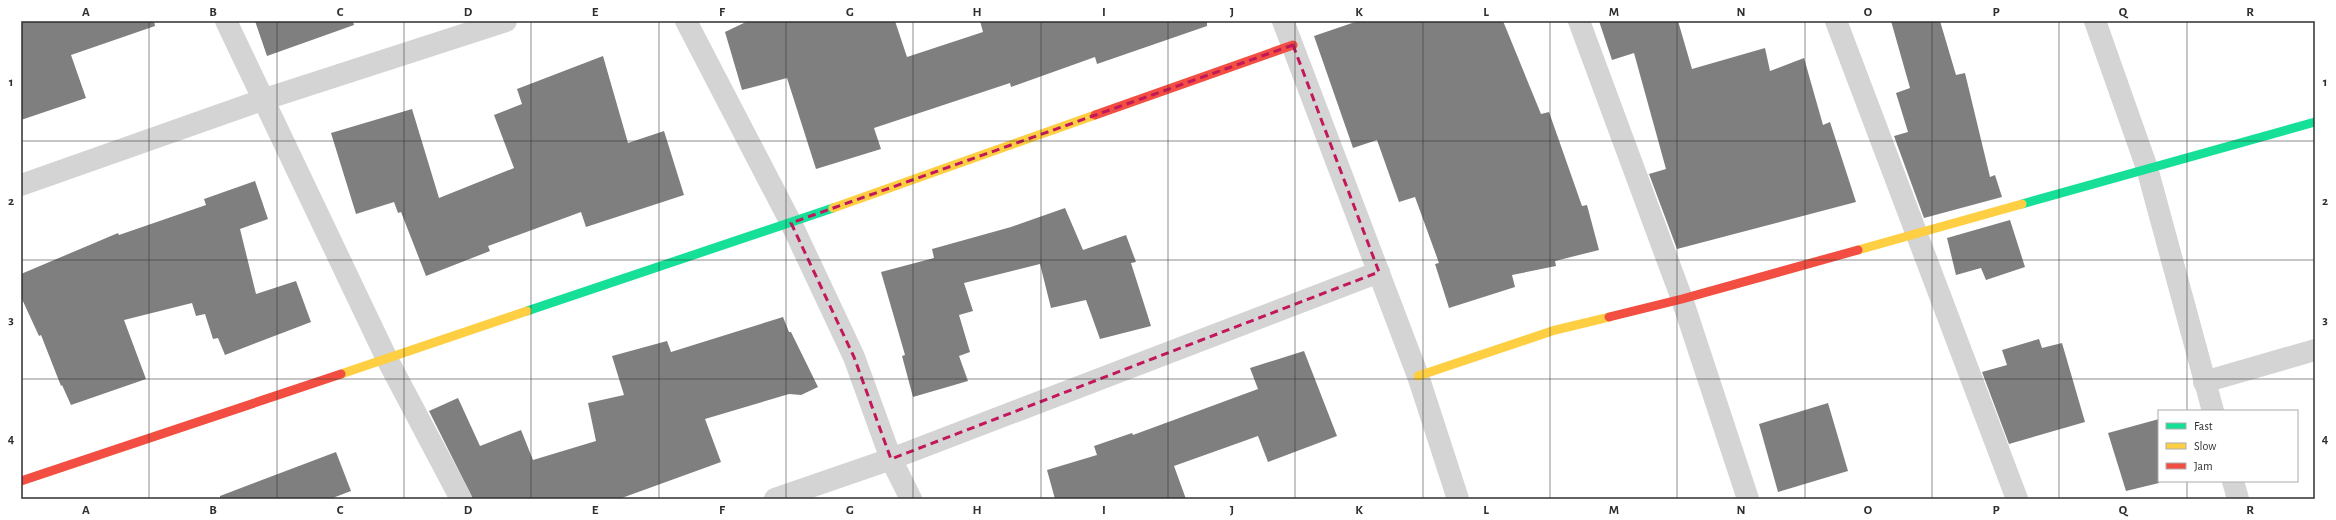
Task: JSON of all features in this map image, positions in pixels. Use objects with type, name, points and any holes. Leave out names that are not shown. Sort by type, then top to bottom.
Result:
[{"type":"street","points":[[226,21],[262,100],[387,360],[461,499]]},
{"type":"street","points":[[21,185],[262,100],[506,21]]},
{"type":"street","points":[[686,21],[791,223],[854,357],[891,459],[911,499]]},
{"type":"street","points":[[1283,21],[1418,376],[1458,499]]},
{"type":"street","points":[[1579,21],[1682,299],[1748,499]]},
{"type":"street","points":[[1836,21],[1918,233],[2017,499]]},
{"type":"street","points":[[2095,21],[2147,168],[2213,410]]},
{"type":"street","points":[[21,481],[387,360],[791,223],[1293,46]]},
{"type":"street","points":[[1418,376],[1555,330],[1682,299],[2315,122]]},
{"type":"street","points":[[775,499],[891,459],[1379,272]]},
{"type":"street","points":[[2204,382],[2315,350]]},
{"type":"street","points":[[2233,482],[2238,499]]},
{"type":"highlighted area","points":[[1293,45],[1379,272],[891,459],[854,357],[791,223]]},
{"type":"building","points":[[21,21],[154,21],[155,26],[71,55],[86,98],[21,120]]},
{"type":"building","points":[[255,21],[353,21],[354,25],[267,56]]},
{"type":"building","points":[[748,21],[895,21],[907,57],[983,32],[980,21],[1207,21],[1207,26],[1097,64],[1095,57],[1011,87],[1010,83],[874,128],[881,149],[816,169],[787,78],[742,90],[725,32]]},
{"type":"building","points":[[1358,21],[1503,21],[1541,114],[1549,112],[1582,206],[1587,205],[1599,250],[1555,261],[1556,266],[1512,275],[1515,287],[1449,308],[1435,264],[1439,263],[1415,197],[1399,202],[1377,140],[1353,148],[1314,36]]},
{"type":"building","points":[[1599,21],[1678,21],[1692,69],[1765,48],[1770,71],[1804,58],[1823,125],[1830,122],[1856,202],[1677,249],[1649,174],[1666,169],[1634,53],[1612,60]]},
{"type":"building","points":[[1891,21],[1940,21],[1956,75],[1965,73],[1990,177],[1995,175],[2002,197],[1924,218],[1894,136],[1908,132],[1896,93],[1910,88]]},
{"type":"building","points":[[603,56],[628,143],[664,131],[684,195],[586,227],[581,212],[488,246],[490,251],[426,276],[401,212],[398,213],[394,202],[356,214],[331,133],[412,109],[439,198],[514,168],[494,115],[522,104],[517,89]]},
{"type":"building","points":[[255,181],[268,219],[240,229],[256,294],[296,281],[311,322],[225,355],[218,338],[213,339],[205,314],[196,316],[192,303],[124,320],[146,379],[71,405],[62,385],[61,386],[41,335],[39,336],[21,297],[21,274],[118,233],[119,235],[206,205],[204,199]]},
{"type":"building","points":[[1065,208],[1083,250],[1126,235],[1136,262],[1131,263],[1151,326],[1100,339],[1086,300],[1051,308],[1040,264],[964,283],[973,311],[959,315],[970,352],[959,356],[968,381],[913,397],[902,356],[905,355],[881,272],[934,258],[932,249],[1011,227]]},
{"type":"building","points":[[2010,220],[2025,267],[1986,280],[1981,268],[1956,275],[1947,238]]},
{"type":"building","points":[[783,317],[789,332],[791,332],[818,387],[801,395],[789,394],[705,419],[721,462],[619,499],[473,499],[429,411],[458,398],[480,446],[521,430],[533,460],[596,441],[588,403],[624,395],[612,356],[667,341],[671,352]]},
{"type":"building","points":[[2039,339],[2042,348],[2062,343],[2085,422],[2009,444],[1982,372],[2007,365],[2002,350]]},
{"type":"building","points":[[1304,351],[1337,436],[1268,462],[1258,436],[1174,466],[1186,499],[1055,499],[1047,470],[1097,455],[1094,446],[1132,433],[1133,435],[1258,389],[1250,368]]},
{"type":"building","points":[[1828,403],[1848,471],[1778,492],[1759,424]]},
{"type":"building","points":[[2158,419],[2159,483],[2126,491],[2108,433]]},
{"type":"building","points":[[336,452],[351,491],[330,499],[220,499],[220,496]]},
{"type":"traffic: fast","points":[[2022,204],[2315,122]]},
{"type":"traffic: fast","points":[[527,311],[833,208]]},
{"type":"traffic: slow","points":[[833,208],[1095,115]]},
{"type":"traffic: slow","points":[[1858,250],[2022,204]]},
{"type":"traffic: slow","points":[[341,374],[527,311]]},
{"type":"traffic: slow","points":[[1418,376],[1555,330],[1609,317]]},
{"type":"traffic: jam","points":[[1095,115],[1293,45]]},
{"type":"traffic: jam","points":[[1609,317],[1682,299],[1858,250]]},
{"type":"traffic: jam","points":[[21,481],[341,374]]}]
